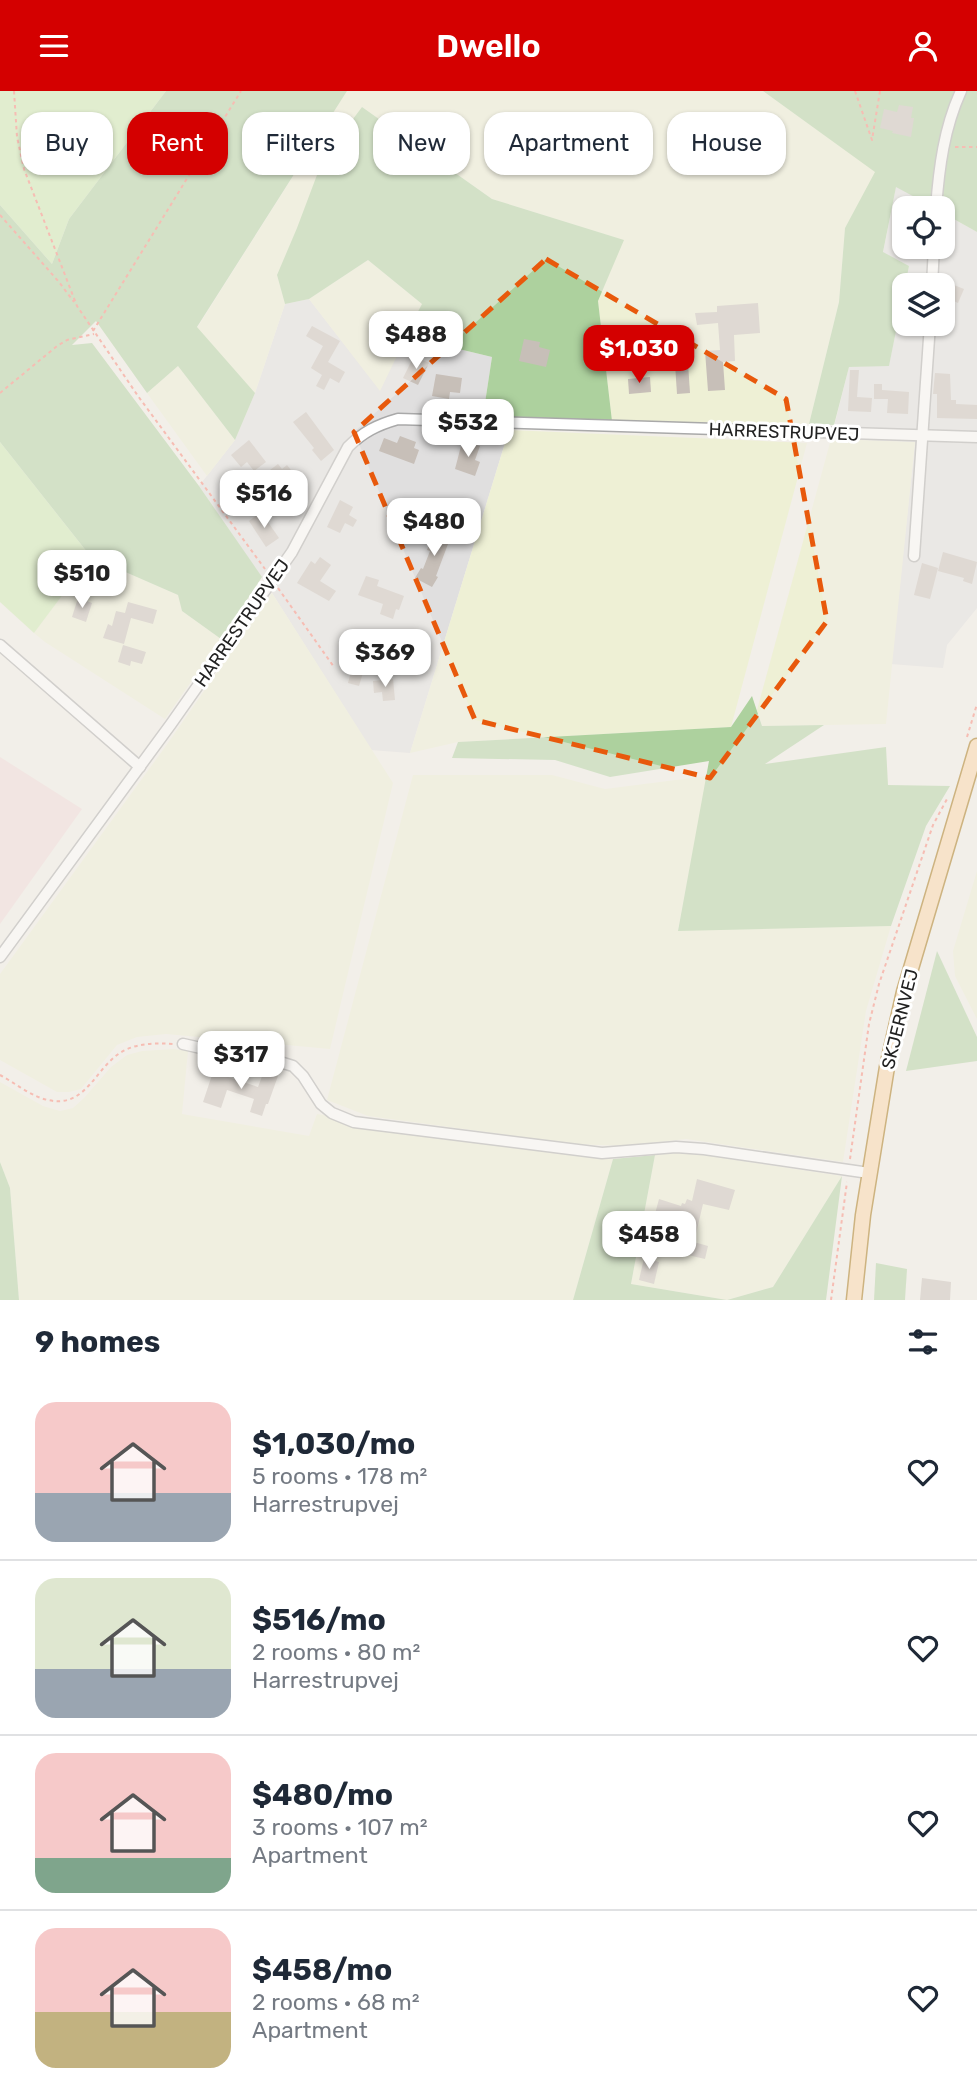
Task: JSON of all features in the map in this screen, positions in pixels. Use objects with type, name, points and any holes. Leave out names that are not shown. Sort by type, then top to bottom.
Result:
[{"type":"main road","name":"SKJERNVEJ","points":[[854,1300],[869,1173],[887,1067],[904,992],[977,746]]},
{"type":"street","points":[[937,196],[943,147],[952,109],[961,91]]},
{"type":"street","points":[[914,556],[929,336]]},
{"type":"street","name":"HARRESTRUPVEJ","points":[[0,957],[140,767],[292,552],[348,447],[361,434],[377,425],[398,419],[977,437]]},
{"type":"street","points":[[0,645],[140,767]]},
{"type":"street","points":[[183,1044],[293,1066],[303,1076],[321,1104],[332,1113],[354,1122],[602,1153],[676,1147],[704,1149],[869,1173]]},
{"type":"path","points":[[14,91],[17,137],[23,169],[77,306]]},
{"type":"path","points":[[0,393],[67,340],[94,332],[241,91]]},
{"type":"path","points":[[855,91],[872,140],[880,91]]},
{"type":"path","points":[[943,147],[977,147]]},
{"type":"path","points":[[0,215],[77,306],[334,667]]},
{"type":"path","points":[[0,1075],[44,1100],[67,1102],[80,1095],[112,1059],[125,1050],[148,1044],[183,1044]]},
{"type":"highlighted area","points":[[546,259],[786,399],[827,621],[710,778],[475,720],[354,432]]},
{"type":"shaded area","points":[[896,186],[914,196],[894,196]]},
{"type":"shaded area","points":[[892,207],[892,258],[883,253]]},
{"type":"shaded area","points":[[955,220],[977,232],[977,608],[947,645],[943,668],[891,664],[915,443],[831,439],[849,367],[889,365],[895,336],[955,336],[955,273],[908,273],[909,266],[895,259],[955,259]]},
{"type":"shaded area","points":[[309,299],[380,390],[405,336],[492,357],[483,416],[509,430],[410,753],[371,750],[272,593],[199,486],[235,440],[255,393],[285,304]]},
{"type":"shaded area","points":[[0,757],[82,809],[0,924]]},
{"type":"green space","points":[[0,91],[166,91],[150,112],[127,112],[127,142],[113,161],[113,112],[21,112],[21,175],[102,175],[69,219],[52,264],[0,205]]},
{"type":"green space","points":[[166,91],[347,91],[334,112],[242,112],[242,175],[294,175],[197,327],[255,393],[235,440],[178,366],[147,393],[96,321],[72,345],[92,343],[199,486],[262,577],[221,639],[182,611],[178,595],[91,557],[0,442],[0,205],[52,264],[69,219],[102,175],[113,175],[113,161],[127,142],[127,175],[228,175],[228,112],[150,112]]},
{"type":"green space","points":[[347,91],[763,91],[876,172],[845,228],[839,302],[809,424],[612,421],[598,301],[623,240],[492,199],[458,175],[470,175],[470,112],[373,112],[373,115],[362,107],[359,113],[334,112]]},
{"type":"green space","points":[[763,91],[977,91],[977,232],[955,220],[955,196],[913,196],[896,187],[892,196],[883,252],[909,266],[908,273],[892,273],[892,336],[895,336],[889,366],[849,367],[834,425],[809,424],[839,302],[845,228],[875,172]]},
{"type":"green space","points":[[362,107],[373,115],[373,175],[458,175],[492,199],[624,240],[598,301],[612,421],[483,416],[492,357],[405,336],[422,304],[368,260],[309,299],[285,304],[277,275],[317,175],[359,175],[358,112]]},
{"type":"green space","points":[[294,175],[326,175],[297,229],[277,275],[285,304],[255,393],[197,328]]},
{"type":"green space","points":[[368,260],[422,304],[380,391],[309,299]]},
{"type":"green space","points":[[178,366],[235,440],[207,476],[147,393]]},
{"type":"green space","points":[[509,430],[807,443],[731,727],[458,742],[410,753]]},
{"type":"green space","points":[[831,439],[915,442],[886,724],[762,726],[757,710]]},
{"type":"green space","points":[[0,442],[91,557],[34,633],[0,602]]},
{"type":"green space","points":[[91,557],[178,595],[182,611],[221,639],[165,719],[34,633]]},
{"type":"green space","points":[[272,593],[393,783],[330,1049],[166,1034],[137,1037],[117,1045],[81,1089],[57,1092],[0,1060],[0,974],[168,743]]},
{"type":"green space","points":[[752,696],[762,726],[824,725],[765,764],[886,747],[888,785],[950,786],[926,826],[891,926],[678,931],[709,761],[610,777],[555,760],[452,758],[458,742],[731,727]]},
{"type":"green space","points":[[413,775],[552,775],[605,789],[707,776],[678,930],[891,926],[866,1011],[843,1162],[686,1139],[623,1146],[575,1144],[368,1116],[327,1100]]},
{"type":"green space","points":[[977,871],[977,1019],[955,976],[953,951]]},
{"type":"green space","points":[[937,951],[977,1037],[977,1061],[906,1071]]},
{"type":"green space","points":[[174,1049],[188,1051],[182,1114],[309,1136],[317,1114],[613,1159],[573,1300],[19,1300],[10,1188],[0,1162],[0,1082],[43,1106],[60,1111],[73,1108],[111,1067],[127,1055]]},
{"type":"green space","points":[[683,1152],[842,1176],[773,1287],[727,1300],[631,1284],[655,1155]]},
{"type":"green space","points":[[655,1155],[631,1284],[727,1300],[573,1300],[613,1159]]},
{"type":"green space","points":[[0,1162],[10,1188],[19,1300],[0,1300]]},
{"type":"green space","points":[[842,1176],[826,1300],[727,1300],[773,1287]]},
{"type":"green space","points":[[876,1263],[907,1269],[905,1300],[874,1300]]},
{"type":"building","points":[[899,105],[913,107],[911,137],[880,128],[884,109],[897,112]]},
{"type":"building","points":[[955,286],[964,289],[958,303],[955,302]]},
{"type":"building","points":[[758,303],[760,333],[734,335],[735,361],[723,362],[725,390],[708,391],[705,351],[720,350],[718,323],[697,325],[695,313],[717,312],[717,306]]},
{"type":"building","points":[[312,326],[340,341],[328,362],[345,372],[339,383],[330,378],[324,390],[316,386],[322,375],[311,368],[323,346],[306,336]]},
{"type":"building","points":[[524,339],[540,342],[539,347],[550,350],[546,367],[519,361]]},
{"type":"building","points":[[414,356],[429,363],[418,385],[403,378]]},
{"type":"building","points":[[688,363],[690,393],[677,394],[675,364]]},
{"type":"building","points":[[850,370],[859,370],[857,397],[872,398],[871,412],[848,411]]},
{"type":"building","points":[[935,373],[950,374],[951,400],[956,400],[956,404],[977,405],[977,419],[937,418],[937,394],[933,394]]},
{"type":"building","points":[[436,374],[462,378],[460,393],[450,392],[449,399],[432,396]]},
{"type":"building","points":[[650,377],[651,392],[629,394],[628,379]]},
{"type":"building","points":[[874,384],[882,384],[882,390],[909,392],[908,414],[887,413],[888,399],[874,399]]},
{"type":"building","points":[[306,412],[334,450],[321,461],[293,422]]},
{"type":"building","points":[[400,436],[416,442],[414,448],[419,450],[414,464],[379,451],[384,438],[397,443]]},
{"type":"building","points":[[249,440],[266,462],[254,471],[247,462],[241,467],[231,455]]},
{"type":"building","points":[[467,442],[480,446],[475,460],[480,462],[475,476],[455,469],[461,446],[466,447]]},
{"type":"building","points":[[278,464],[282,469],[287,465],[304,487],[291,496],[282,484],[277,487],[266,473]]},
{"type":"building","points":[[340,500],[353,507],[349,515],[357,520],[353,527],[345,523],[340,533],[327,527]]},
{"type":"building","points":[[261,512],[279,538],[266,547],[249,521]]},
{"type":"building","points":[[435,528],[449,534],[436,576],[438,577],[432,587],[415,578],[421,568],[423,569]]},
{"type":"building","points":[[943,552],[977,562],[972,584],[963,581],[964,578],[938,571]]},
{"type":"building","points":[[320,557],[331,565],[320,581],[336,591],[329,601],[297,583],[311,561],[315,564]]},
{"type":"building","points":[[922,563],[938,568],[930,599],[914,595]]},
{"type":"building","points":[[366,576],[379,580],[377,586],[404,596],[393,619],[380,614],[383,604],[358,595]]},
{"type":"building","points":[[78,598],[92,603],[86,622],[72,617]]},
{"type":"building","points":[[128,602],[157,610],[153,624],[131,618],[124,644],[103,638],[108,624],[112,626],[116,611],[125,613]]},
{"type":"building","points":[[123,645],[146,652],[142,664],[131,661],[130,666],[118,662]]},
{"type":"building","points":[[357,649],[369,652],[359,686],[348,683]]},
{"type":"building","points":[[393,679],[395,700],[383,701],[382,692],[374,693],[373,681]]},
{"type":"building","points":[[264,1071],[278,1076],[262,1116],[250,1112],[254,1099],[227,1090],[221,1108],[203,1102],[213,1072],[258,1087]]},
{"type":"building","points":[[697,1179],[735,1190],[729,1210],[703,1204],[694,1242],[708,1246],[705,1259],[679,1253],[682,1239],[672,1237],[673,1233],[652,1225],[659,1199],[681,1206],[687,1199],[692,1201]]},
{"type":"building","points":[[644,1258],[659,1262],[654,1284],[639,1280]]},
{"type":"building","points":[[922,1278],[951,1282],[950,1300],[920,1300]]}]
